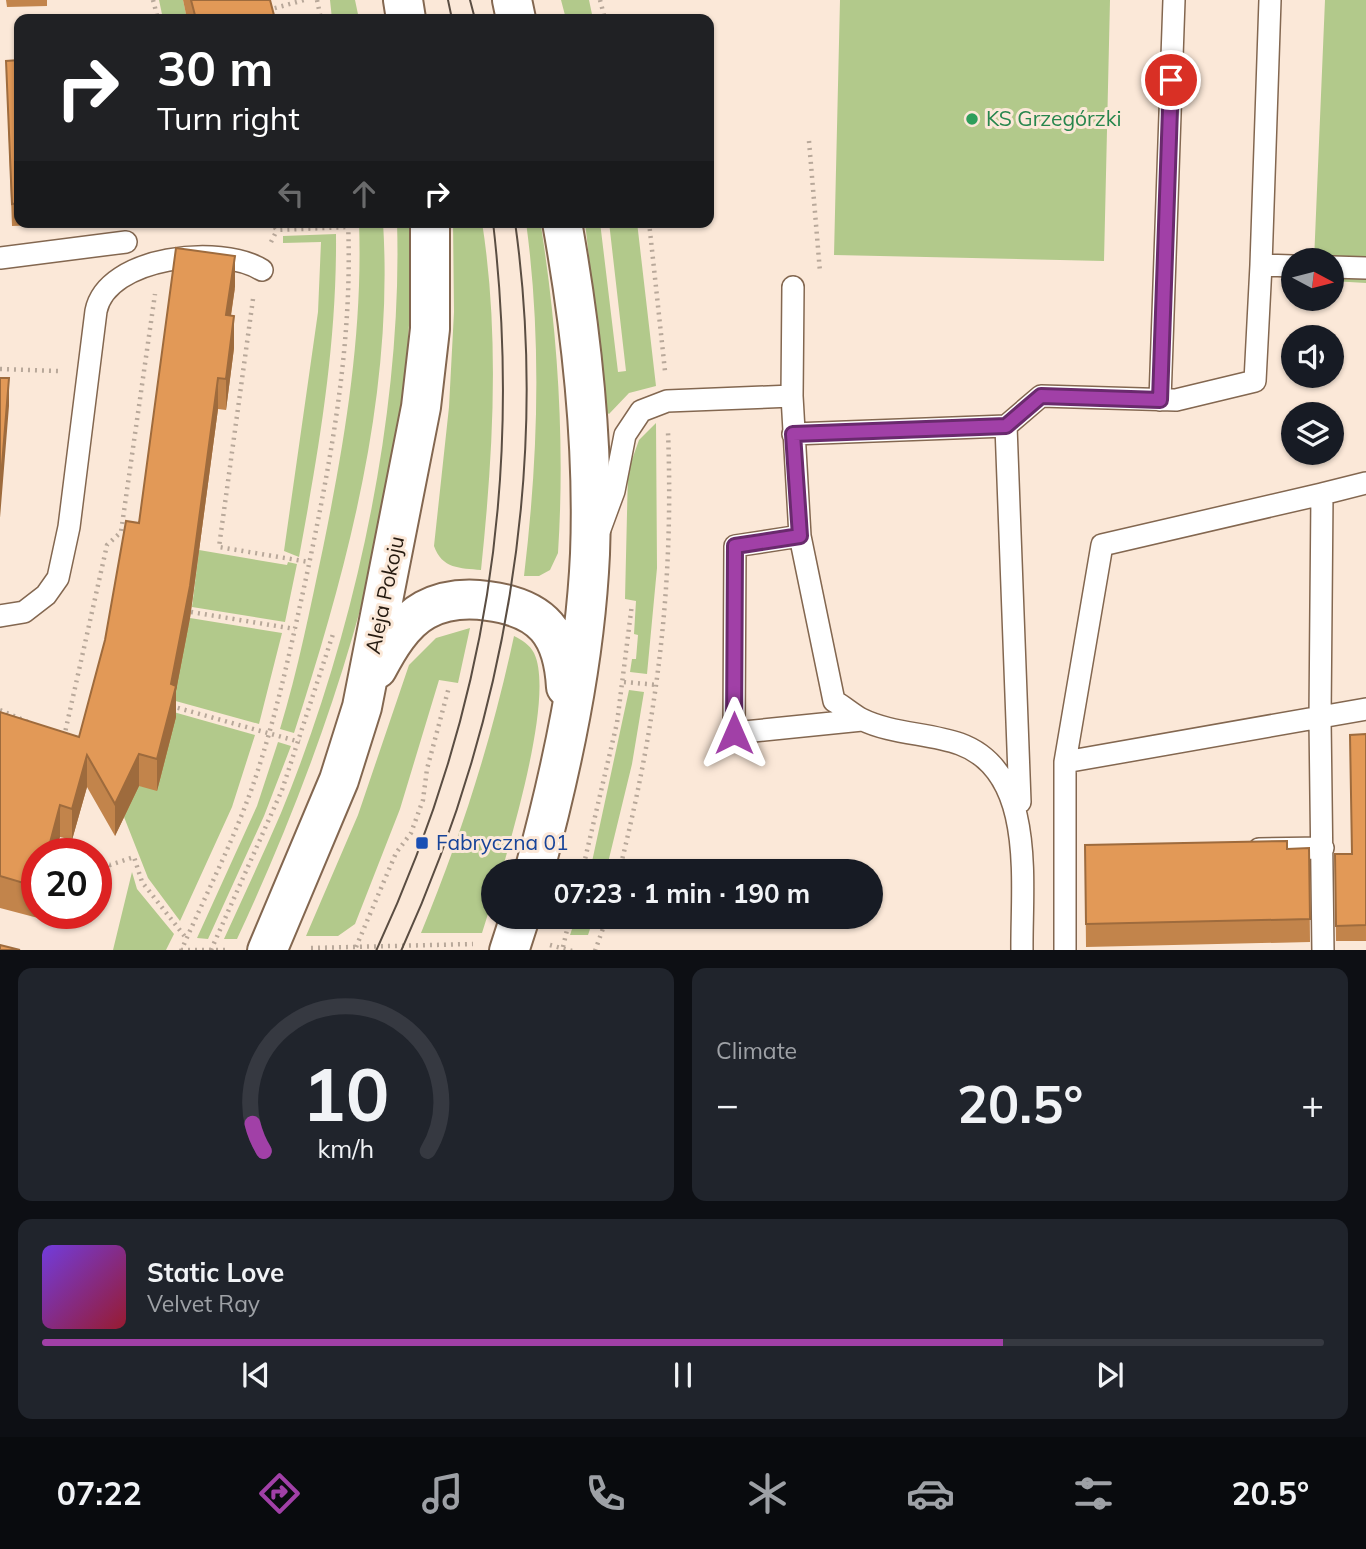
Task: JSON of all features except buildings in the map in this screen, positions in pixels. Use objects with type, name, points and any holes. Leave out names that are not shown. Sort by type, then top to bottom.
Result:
[{"type":"main road","name":"Aleja Pokoju","points":[[285,949],[362,707],[421,407],[430,329],[430,228]]},
{"type":"main road","points":[[537,859],[566,745],[583,632],[590,554],[589,488],[581,371],[574,296],[563,228]]},
{"type":"main road","points":[[362,707],[392,643],[424,611],[462,600],[508,604],[537,616],[556,640],[565,678],[566,745]]},
{"type":"lane","points":[[1160,400],[1174,0]]},
{"type":"lane","points":[[793,434],[1006,426],[1041,396],[1176,400],[1255,381],[1270,0]]},
{"type":"lane","points":[[0,258],[126,242]]},
{"type":"lane","points":[[0,616],[23,611],[46,595],[58,578],[69,527],[97,304],[105,289],[118,278],[151,266],[195,257],[229,258],[260,269]]},
{"type":"lane","points":[[1261,265],[1281,266]]},
{"type":"lane","points":[[1344,267],[1366,268]]},
{"type":"lane","points":[[793,287],[793,434],[800,536],[834,701],[862,720]]},
{"type":"lane","points":[[590,554],[614,491],[625,435],[641,411],[667,401],[792,396]]},
{"type":"lane","points":[[1006,426],[1021,829],[1022,950]]},
{"type":"lane","points":[[1065,950],[1065,762],[1102,545],[1366,484]]},
{"type":"lane","points":[[1322,494],[1320,719],[1323,950]]},
{"type":"lane","points":[[800,536],[735,546],[734,733],[862,720],[961,744],[987,760],[1006,782],[1021,829]]},
{"type":"lane","points":[[1065,762],[1366,709]]},
{"type":"lane","points":[[1243,849],[1323,848]]},
{"type":"path","points":[[263,11],[304,0]]},
{"type":"path","points":[[793,287],[820,275],[809,141]]},
{"type":"path","points":[[273,228],[260,269],[219,547],[309,562]]},
{"type":"path","points":[[233,950],[181,950],[243,813],[268,733],[295,629],[328,464],[346,343],[348,228]]},
{"type":"path","points":[[650,228],[665,373]]},
{"type":"path","points":[[51,732],[63,738],[107,545],[121,532],[156,286]]},
{"type":"path","points":[[0,369],[88,372]]},
{"type":"path","points":[[622,859],[645,761],[658,685],[669,559],[668,429]]},
{"type":"path","points":[[585,859],[609,763],[624,681],[632,604]]},
{"type":"path","points":[[191,612],[295,629]]},
{"type":"path","points":[[211,950],[260,845],[300,742],[336,622]]},
{"type":"path","points":[[624,681],[658,685]]},
{"type":"path","points":[[356,947],[396,853],[411,833],[419,811],[449,687]]},
{"type":"path","points":[[170,706],[300,742]]},
{"type":"path","points":[[0,709],[38,727]]},
{"type":"path","points":[[112,864],[134,857],[142,882],[186,938]]},
{"type":"path","points":[[563,947],[567,929]]},
{"type":"path","points":[[595,950],[603,929]]},
{"type":"path","points":[[285,949],[453,948],[512,939],[572,950]]},
{"type":"green space","points":[[159,0],[183,0],[186,14],[162,14]]},
{"type":"green space","points":[[330,0],[355,0],[358,14],[331,14]]},
{"type":"green space","points":[[561,0],[589,0],[592,14],[565,14]]},
{"type":"green space","name":"KS Grzegórzki","points":[[840,0],[1110,0],[1104,261],[834,255]]},
{"type":"green space","points":[[1325,0],[1366,0],[1366,283],[1344,282],[1344,248],[1315,248]]},
{"type":"green space","points":[[359,228],[383,228],[385,287],[381,352],[363,481],[332,608],[294,733],[280,729],[308,617],[345,427],[355,345]]},
{"type":"green space","points":[[397,228],[410,228],[410,314],[402,406],[387,498],[365,590],[339,680],[274,855],[237,939],[224,939],[281,813],[307,745],[331,673],[351,599],[369,523],[382,447],[392,370],[397,295]]},
{"type":"green space","points":[[453,228],[483,228],[491,309],[493,396],[481,570],[459,568],[447,563],[437,554],[434,546],[449,407],[454,312]]},
{"type":"green space","points":[[527,228],[542,228],[556,348],[561,471],[558,553],[550,570],[539,576],[524,576],[535,444],[536,355]]},
{"type":"green space","points":[[586,228],[601,228],[618,372],[626,371],[610,228],[638,228],[656,386],[629,393],[609,414],[606,412]]},
{"type":"green space","points":[[336,234],[330,357],[320,437],[299,557],[284,551],[318,312],[321,242],[283,243],[283,236]]},
{"type":"green space","points":[[656,423],[657,568],[647,674],[630,672],[632,659],[636,659],[638,635],[634,634],[636,601],[625,599],[628,471],[639,440]]},
{"type":"green space","points":[[199,550],[287,565],[288,562],[297,564],[285,622],[192,607]]},
{"type":"green space","points":[[190,618],[282,633],[259,724],[172,700]]},
{"type":"green space","points":[[470,628],[458,683],[439,680],[400,809],[355,924],[338,936],[306,936],[358,815],[409,665],[436,638]]},
{"type":"green space","points":[[514,636],[526,643],[534,653],[539,672],[539,698],[530,761],[505,859],[481,859],[482,933],[421,933],[474,787]]},
{"type":"green space","points":[[629,690],[644,692],[632,764],[609,859],[593,859]]},
{"type":"green space","points":[[170,711],[255,735],[232,807],[180,921],[148,878],[124,817],[133,784],[157,790]]},
{"type":"green space","points":[[278,742],[291,746],[264,816],[208,939],[197,938],[257,806]]},
{"type":"green space","points":[[132,872],[137,889],[174,934],[166,950],[113,950]]},
{"type":"green space","points":[[572,929],[590,929],[588,935],[570,935]]},
{"type":"tram line","points":[[448,0],[451,14]]},
{"type":"tram line","points":[[470,0],[474,14]]},
{"type":"tram line","points":[[376,950],[414,862],[445,774],[469,685],[487,595],[498,504],[503,412],[501,318],[494,228]]},
{"type":"tram line","points":[[401,950],[437,865],[467,777],[492,686],[510,595],[521,502],[526,409],[524,315],[516,228]]},
{"type":"place","name":"KS Grzegórzki","points":[[972,119]]},
{"type":"place","name":"Fabryczna 01","points":[[422,843]]},
{"type":"route","points":[[734,733],[735,546],[800,536],[793,434],[1006,426],[1041,396],[1160,400],[1171,80]]}]
